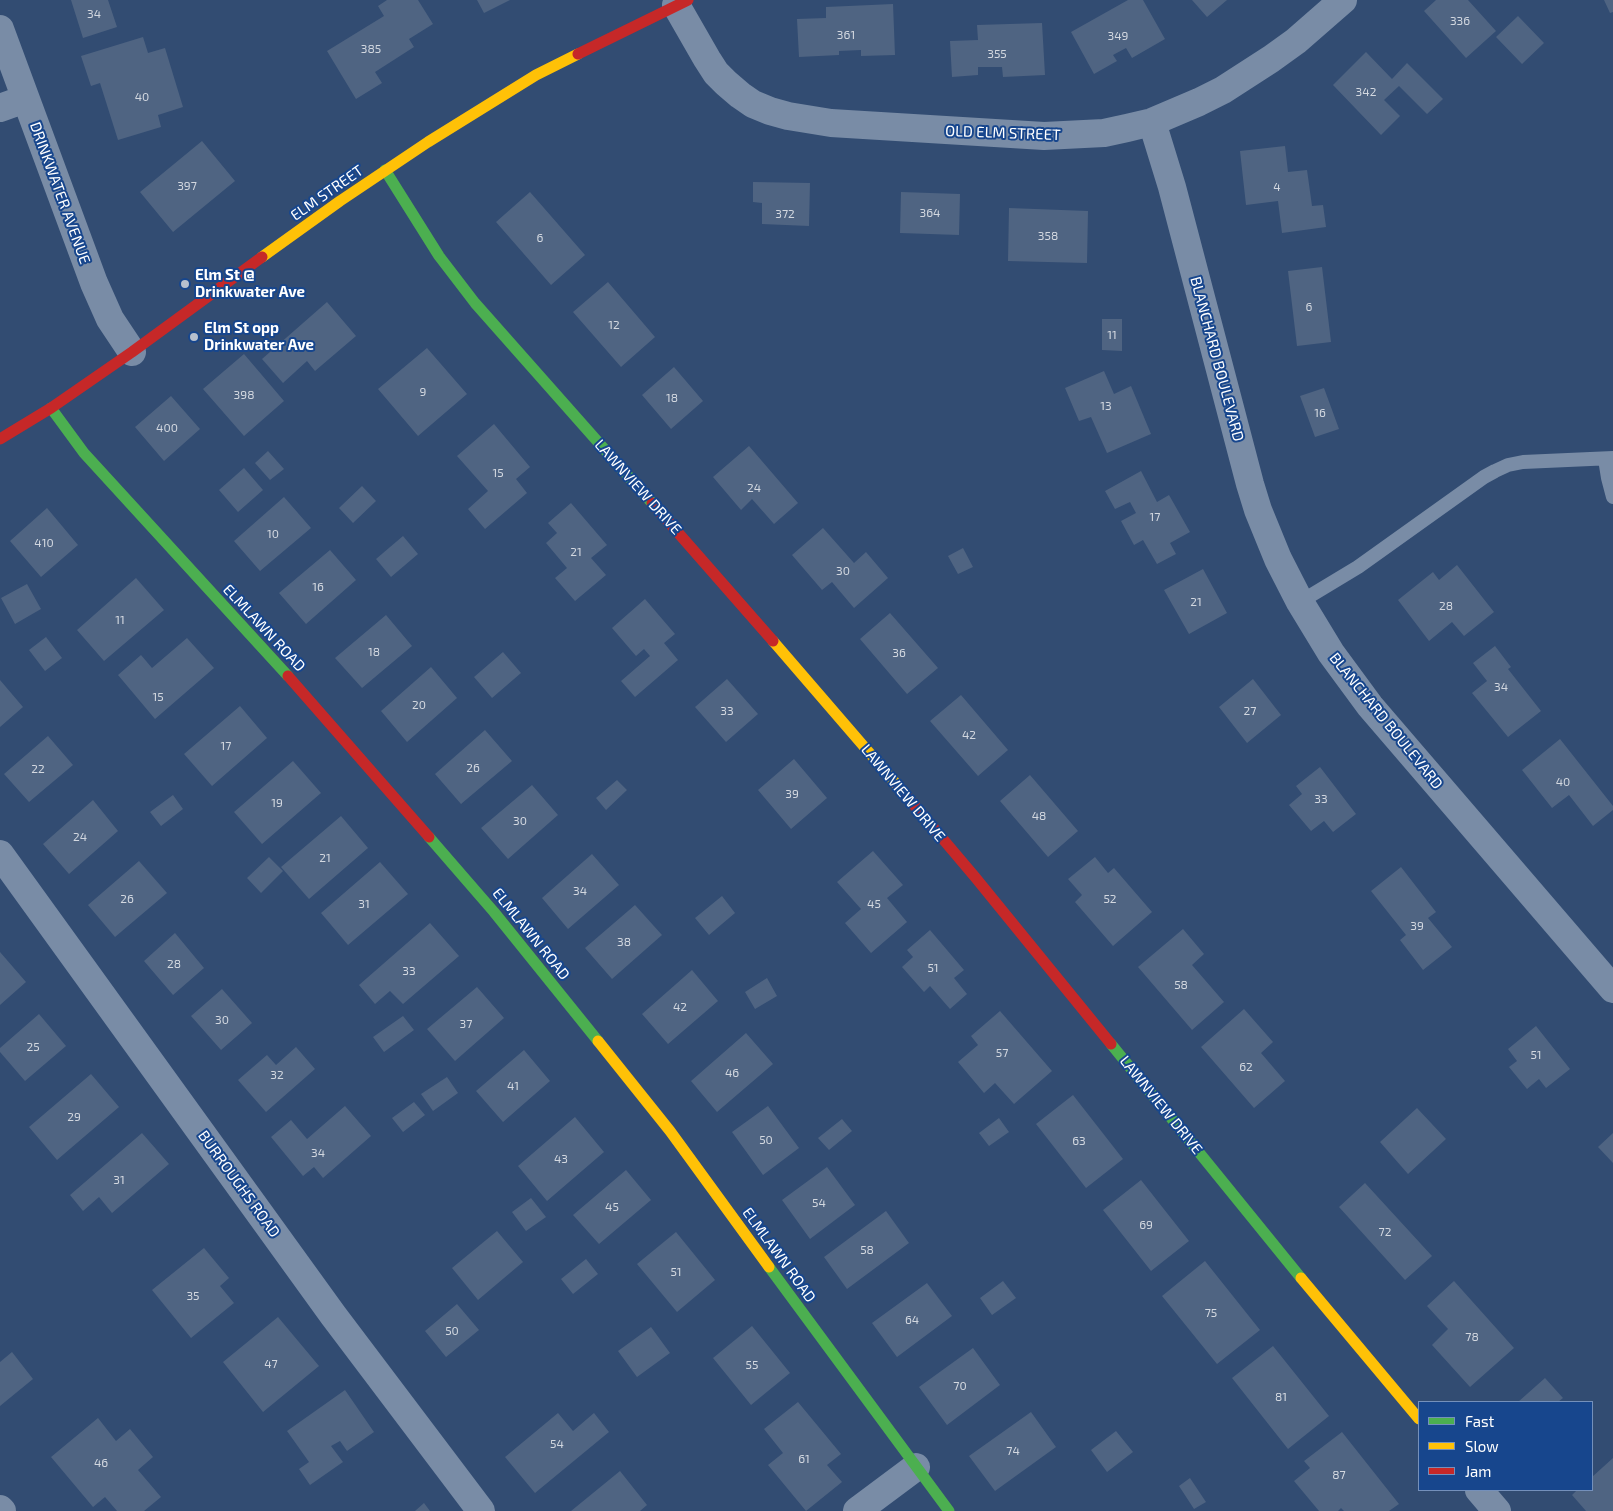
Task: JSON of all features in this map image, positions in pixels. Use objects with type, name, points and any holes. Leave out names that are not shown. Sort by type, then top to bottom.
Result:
[{"type":"street","name":"OLD ELM STREET","points":[[682,3],[707,59],[726,83],[753,104],[788,116],[831,123],[1044,136],[1104,133],[1152,122],[1199,102],[1246,76],[1296,41],[1343,0]]},
{"type":"street","name":"ELM STREET","points":[[0,439],[50,408],[132,352],[385,170],[461,121],[536,75],[682,3]]},
{"type":"street","name":"DRINKWATER AVENUE","points":[[0,29],[97,292],[110,320],[132,352]]},
{"type":"street","points":[[0,108],[25,99]]},
{"type":"street","name":"BLANCHARD BOULEVARD","points":[[1152,122],[1172,187],[1242,456],[1256,501],[1278,559],[1300,602],[1340,666],[1390,731],[1613,989]]},
{"type":"street","name":"LAWNVIEW DRIVE","points":[[385,170],[439,256],[475,303],[772,639],[975,877],[1325,1307],[1418,1418]]},
{"type":"street","name":"ELMLAWN ROAD","points":[[50,408],[84,453],[302,691],[500,920],[670,1131],[949,1511]]},
{"type":"street","name":"BURROUGHS ROAD","points":[[0,854],[333,1315],[481,1511]]},
{"type":"street","points":[[857,1511],[916,1467]]},
{"type":"street","points":[[1480,1491],[1497,1511]]},
{"type":"lane","points":[[1300,602],[1358,567],[1484,477],[1508,465],[1523,462],[1609,458],[1608,478],[1613,497]]},
{"type":"building","points":[[71,0],[108,0],[117,27],[83,38]]},
{"type":"building","points":[[387,0],[418,0],[433,24],[409,39],[414,47],[375,72],[382,83],[356,99],[327,51],[384,16],[378,6]]},
{"type":"building","points":[[477,0],[510,0],[484,13]]},
{"type":"building","points":[[1128,0],[1143,0],[1165,39],[1132,58],[1126,48],[1113,55],[1117,61],[1094,74],[1071,32]]},
{"type":"building","points":[[1192,0],[1227,0],[1207,17]]},
{"type":"building","points":[[1436,0],[1468,0],[1496,31],[1466,58],[1424,11]]},
{"type":"building","points":[[1604,0],[1613,0],[1613,12],[1610,13]]},
{"type":"building","points":[[893,4],[895,55],[861,56],[861,50],[839,51],[839,55],[799,57],[797,19],[826,18],[826,7]]},
{"type":"building","points":[[1518,16],[1544,43],[1522,64],[1496,37]]},
{"type":"building","points":[[1042,23],[1045,75],[1003,77],[1002,67],[978,67],[978,75],[952,77],[950,41],[978,40],[977,25]]},
{"type":"building","points":[[143,37],[148,53],[165,48],[183,107],[158,115],[161,127],[118,140],[100,83],[91,86],[81,56]]},
{"type":"building","points":[[1366,52],[1392,79],[1407,63],[1443,99],[1427,114],[1399,86],[1384,100],[1400,116],[1381,135],[1333,85]]},
{"type":"building","points":[[202,141],[235,181],[173,232],[140,192]]},
{"type":"building","points":[[1285,146],[1288,172],[1307,170],[1312,206],[1323,205],[1326,227],[1282,233],[1278,201],[1246,205],[1240,151]]},
{"type":"building","points":[[753,182],[810,183],[809,226],[762,224],[762,203],[753,202]]},
{"type":"building","points":[[530,192],[585,255],[551,285],[496,222]]},
{"type":"building","points":[[901,192],[960,194],[959,235],[900,233]]},
{"type":"building","points":[[1009,208],[1088,211],[1087,263],[1008,261]]},
{"type":"building","points":[[1322,267],[1331,342],[1297,346],[1288,271]]},
{"type":"building","points":[[608,282],[655,337],[621,367],[573,312]]},
{"type":"building","points":[[327,302],[356,336],[315,371],[307,361],[283,383],[262,359]]},
{"type":"building","points":[[1102,319],[1122,319],[1122,351],[1102,350]]},
{"type":"building","points":[[427,348],[467,394],[418,436],[378,389]]},
{"type":"building","points":[[244,354],[284,401],[244,436],[203,389]]},
{"type":"building","points":[[674,367],[703,401],[671,429],[642,395]]},
{"type":"building","points":[[1104,371],[1114,394],[1131,386],[1151,434],[1107,453],[1091,417],[1079,421],[1065,388]]},
{"type":"building","points":[[1324,388],[1339,429],[1315,437],[1300,396]]},
{"type":"building","points":[[171,396],[200,429],[164,461],[135,427]]},
{"type":"building","points":[[494,424],[530,467],[516,479],[527,493],[485,529],[468,509],[488,491],[457,456]]},
{"type":"building","points":[[749,446],[798,503],[774,524],[752,499],[741,510],[713,477]]},
{"type":"building","points":[[268,451],[284,469],[270,480],[255,463]]},
{"type":"building","points":[[244,468],[263,490],[238,512],[219,490]]},
{"type":"building","points":[[1141,471],[1157,502],[1169,495],[1190,532],[1170,543],[1176,554],[1157,564],[1143,540],[1134,545],[1121,521],[1136,513],[1130,502],[1115,509],[1105,491]]},
{"type":"building","points":[[362,486],[376,501],[353,523],[339,508]]},
{"type":"building","points":[[284,497],[311,528],[260,571],[234,541]]},
{"type":"building","points":[[571,503],[607,545],[591,558],[606,575],[575,601],[555,578],[567,568],[546,543],[557,533],[548,523]]},
{"type":"building","points":[[47,508],[78,545],[41,577],[10,541]]},
{"type":"building","points":[[823,528],[854,563],[866,552],[888,578],[854,608],[832,582],[822,590],[792,555]]},
{"type":"building","points":[[403,536],[418,554],[391,577],[376,559]]},
{"type":"building","points":[[963,548],[973,567],[958,574],[948,556]]},
{"type":"building","points":[[330,550],[356,580],[306,624],[279,593]]},
{"type":"building","points":[[1457,565],[1494,612],[1464,636],[1452,622],[1429,641],[1398,600],[1433,572],[1439,580]]},
{"type":"building","points":[[1203,569],[1227,613],[1189,634],[1164,590]]},
{"type":"building","points":[[136,578],[164,610],[104,661],[77,630]]},
{"type":"building","points":[[27,584],[41,609],[15,624],[1,598]]},
{"type":"building","points":[[645,599],[675,634],[664,643],[678,660],[635,697],[621,681],[650,656],[644,649],[636,656],[612,628]]},
{"type":"building","points":[[890,613],[938,668],[907,694],[860,639]]},
{"type":"building","points":[[386,615],[412,646],[362,688],[335,658]]},
{"type":"building","points":[[46,637],[62,658],[45,671],[29,650]]},
{"type":"building","points":[[187,638],[214,668],[155,719],[118,675],[141,655],[152,668]]},
{"type":"building","points":[[1495,646],[1511,667],[1508,669],[1541,711],[1508,737],[1472,693],[1487,681],[1473,663]]},
{"type":"building","points":[[503,652],[521,673],[492,698],[474,677]]},
{"type":"building","points":[[431,667],[457,698],[407,742],[381,711]]},
{"type":"building","points":[[727,679],[758,714],[726,742],[695,707]]},
{"type":"building","points":[[1253,679],[1281,715],[1247,743],[1219,707]]},
{"type":"building","points":[[0,680],[23,707],[0,727]]},
{"type":"building","points":[[961,695],[1008,750],[978,776],[930,721]]},
{"type":"building","points":[[240,706],[267,738],[212,786],[184,754]]},
{"type":"building","points":[[485,730],[512,761],[461,804],[435,774]]},
{"type":"building","points":[[48,736],[73,765],[29,802],[4,774]]},
{"type":"building","points":[[1560,739],[1613,806],[1613,810],[1593,826],[1569,795],[1552,808],[1522,770]]},
{"type":"building","points":[[794,759],[827,798],[791,829],[758,790]]},
{"type":"building","points":[[293,761],[321,793],[262,844],[234,812]]},
{"type":"building","points":[[1320,767],[1356,814],[1333,832],[1324,821],[1311,831],[1289,805],[1302,794],[1296,786]]},
{"type":"building","points":[[1030,775],[1078,831],[1048,857],[1000,801]]},
{"type":"building","points":[[617,780],[627,790],[606,810],[596,798]]},
{"type":"building","points":[[532,785],[558,815],[508,859],[481,828]]},
{"type":"building","points":[[173,795],[183,809],[161,826],[150,812]]},
{"type":"building","points":[[93,800],[118,831],[69,874],[43,844]]},
{"type":"building","points":[[341,816],[368,848],[309,899],[281,867]]},
{"type":"building","points":[[873,851],[903,885],[887,898],[907,922],[871,953],[845,923],[861,909],[837,882]]},
{"type":"building","points":[[592,854],[619,885],[568,929],[542,898]]},
{"type":"building","points":[[269,857],[283,871],[261,893],[247,878]]},
{"type":"building","points":[[1095,857],[1108,873],[1114,868],[1152,912],[1113,946],[1075,902],[1082,895],[1068,879]]},
{"type":"building","points":[[139,861],[167,893],[115,937],[88,905]]},
{"type":"building","points":[[380,862],[408,894],[348,945],[321,913]]},
{"type":"building","points":[[1401,867],[1436,912],[1428,918],[1452,947],[1423,970],[1400,940],[1406,935],[1371,891]]},
{"type":"building","points":[[722,896],[735,913],[709,935],[695,918]]},
{"type":"building","points":[[635,905],[662,935],[612,979],[585,948]]},
{"type":"building","points":[[430,923],[459,956],[403,1004],[390,991],[375,1004],[359,985]]},
{"type":"building","points":[[1183,929],[1204,954],[1192,965],[1224,1002],[1192,1030],[1138,967]]},
{"type":"building","points":[[930,930],[964,970],[954,978],[967,994],[950,1009],[930,986],[924,992],[902,967],[913,957],[907,950]]},
{"type":"building","points":[[175,933],[204,968],[173,995],[144,961]]},
{"type":"building","points":[[0,952],[26,982],[0,1005]]},
{"type":"building","points":[[692,970],[718,1001],[668,1044],[642,1014]]},
{"type":"building","points":[[767,978],[777,996],[755,1009],[745,992]]},
{"type":"building","points":[[477,987],[504,1018],[455,1061],[427,1029]]},
{"type":"building","points":[[222,989],[252,1023],[221,1050],[191,1016]]},
{"type":"building","points":[[1244,1009],[1273,1042],[1261,1053],[1285,1081],[1254,1108],[1201,1047]]},
{"type":"building","points":[[1000,1011],[1052,1071],[1014,1104],[995,1083],[984,1093],[958,1062],[978,1045],[971,1036]]},
{"type":"building","points":[[39,1014],[66,1046],[25,1081],[0,1052],[0,1048]]},
{"type":"building","points":[[403,1016],[414,1030],[384,1052],[373,1037]]},
{"type":"building","points":[[1536,1026],[1570,1069],[1546,1088],[1539,1079],[1527,1089],[1509,1067],[1517,1061],[1508,1049]]},
{"type":"building","points":[[746,1033],[773,1064],[717,1112],[691,1081]]},
{"type":"building","points":[[296,1047],[315,1069],[266,1112],[238,1080],[267,1055],[276,1065]]},
{"type":"building","points":[[524,1050],[550,1081],[503,1122],[476,1091]]},
{"type":"building","points":[[91,1074],[119,1107],[57,1160],[29,1127]]},
{"type":"building","points":[[447,1077],[458,1093],[433,1111],[421,1094]]},
{"type":"building","points":[[1073,1095],[1123,1159],[1086,1188],[1036,1124]]},
{"type":"building","points":[[414,1102],[425,1115],[403,1132],[392,1118]]},
{"type":"building","points":[[345,1106],[371,1136],[323,1178],[314,1167],[303,1176],[271,1137],[291,1120],[307,1139]]},
{"type":"building","points":[[768,1106],[799,1148],[763,1175],[732,1132]]},
{"type":"building","points":[[1417,1108],[1446,1139],[1408,1174],[1380,1142]]},
{"type":"building","points":[[575,1117],[604,1152],[547,1201],[518,1166]]},
{"type":"building","points":[[999,1118],[1009,1132],[989,1146],[979,1133]]},
{"type":"building","points":[[842,1119],[852,1131],[829,1150],[818,1138]]},
{"type":"building","points":[[142,1133],[169,1164],[112,1213],[99,1197],[83,1211],[70,1195]]},
{"type":"building","points":[[1613,1133],[1613,1163],[1598,1147]]},
{"type":"building","points":[[827,1167],[855,1205],[810,1239],[782,1200]]},
{"type":"building","points":[[626,1170],[651,1200],[599,1244],[573,1215]]},
{"type":"building","points":[[1141,1180],[1189,1241],[1151,1271],[1103,1210]]},
{"type":"building","points":[[1365,1183],[1432,1256],[1405,1280],[1339,1207]]},
{"type":"building","points":[[531,1198],[546,1217],[526,1231],[512,1212]]},
{"type":"building","points":[[886,1211],[909,1243],[847,1289],[824,1257]]},
{"type":"building","points":[[497,1231],[523,1262],[478,1300],[452,1268]]},
{"type":"building","points":[[676,1232],[715,1280],[677,1312],[637,1264]]},
{"type":"building","points":[[204,1248],[229,1278],[220,1286],[234,1303],[191,1338],[152,1290]]},
{"type":"building","points":[[586,1259],[598,1274],[573,1294],[561,1279]]},
{"type":"building","points":[[1205,1261],[1260,1330],[1217,1364],[1162,1296]]},
{"type":"building","points":[[1003,1281],[1016,1298],[992,1315],[980,1298]]},
{"type":"building","points":[[1454,1281],[1514,1348],[1470,1387],[1432,1345],[1448,1329],[1427,1306]]},
{"type":"building","points":[[927,1283],[952,1316],[897,1357],[872,1323]]},
{"type":"building","points":[[457,1304],[479,1330],[446,1357],[425,1331]]},
{"type":"building","points":[[278,1317],[319,1366],[263,1412],[223,1362]]},
{"type":"building","points":[[752,1326],[790,1373],[751,1405],[713,1358]]},
{"type":"building","points":[[651,1327],[670,1353],[637,1377],[618,1351]]},
{"type":"building","points":[[1273,1346],[1329,1416],[1288,1449],[1232,1378]]},
{"type":"building","points":[[973,1348],[1000,1385],[947,1425],[919,1387]]},
{"type":"building","points":[[12,1352],[33,1379],[0,1406],[0,1362]]},
{"type":"building","points":[[1545,1378],[1563,1398],[1559,1401],[1519,1401]]},
{"type":"building","points":[[345,1390],[374,1432],[347,1451],[340,1441],[331,1446],[343,1462],[310,1485],[299,1469],[309,1462],[287,1431]]},
{"type":"building","points":[[798,1402],[841,1454],[827,1465],[842,1482],[806,1511],[768,1465],[783,1453],[764,1429]]},
{"type":"building","points":[[1031,1412],[1056,1447],[995,1491],[969,1456]]},
{"type":"building","points":[[558,1413],[573,1431],[594,1413],[609,1432],[535,1493],[505,1457]]},
{"type":"building","points":[[98,1418],[116,1441],[130,1429],[153,1457],[138,1470],[161,1497],[144,1511],[117,1511],[105,1497],[93,1507],[51,1457]]},
{"type":"building","points":[[1116,1431],[1133,1452],[1107,1472],[1091,1450]]},
{"type":"building","points":[[1342,1432],[1399,1504],[1389,1511],[1344,1511],[1341,1508],[1338,1511],[1319,1511],[1294,1481],[1310,1468],[1304,1461]]},
{"type":"building","points":[[1613,1458],[1613,1511],[1586,1511],[1572,1495],[1576,1491],[1593,1491],[1593,1476]]},
{"type":"building","points":[[620,1471],[647,1505],[640,1511],[571,1511]]},
{"type":"building","points":[[1190,1478],[1206,1502],[1194,1509],[1179,1486]]},
{"type":"building","points":[[424,1503],[430,1511],[415,1511]]},
{"type":"traffic: fast","points":[[385,170],[439,256],[475,303],[652,503]]},
{"type":"traffic: fast","points":[[51,408],[84,453],[288,676]]},
{"type":"traffic: fast","points":[[429,837],[494,912],[598,1041]]},
{"type":"traffic: fast","points":[[1111,1044],[1301,1278]]},
{"type":"traffic: fast","points":[[769,1267],[949,1511]]},
{"type":"traffic: slow","points":[[262,257],[340,201],[428,142],[536,75],[578,54]]},
{"type":"traffic: slow","points":[[773,641],[898,786]]},
{"type":"traffic: slow","points":[[598,1041],[670,1131],[769,1267]]},
{"type":"traffic: slow","points":[[1301,1278],[1418,1418]]},
{"type":"traffic: jam","points":[[578,54],[688,0]]},
{"type":"traffic: jam","points":[[0,439],[51,408],[132,352],[262,257]]},
{"type":"traffic: jam","points":[[652,503],[773,641]]},
{"type":"traffic: jam","points":[[288,676],[429,837]]},
{"type":"traffic: jam","points":[[898,786],[1111,1044]]},
{"type":"place","name":"Elm St @ Drinkwater Ave","points":[[185,284]]},
{"type":"place","name":"Elm St opp Drinkwater Ave","points":[[194,337]]}]
